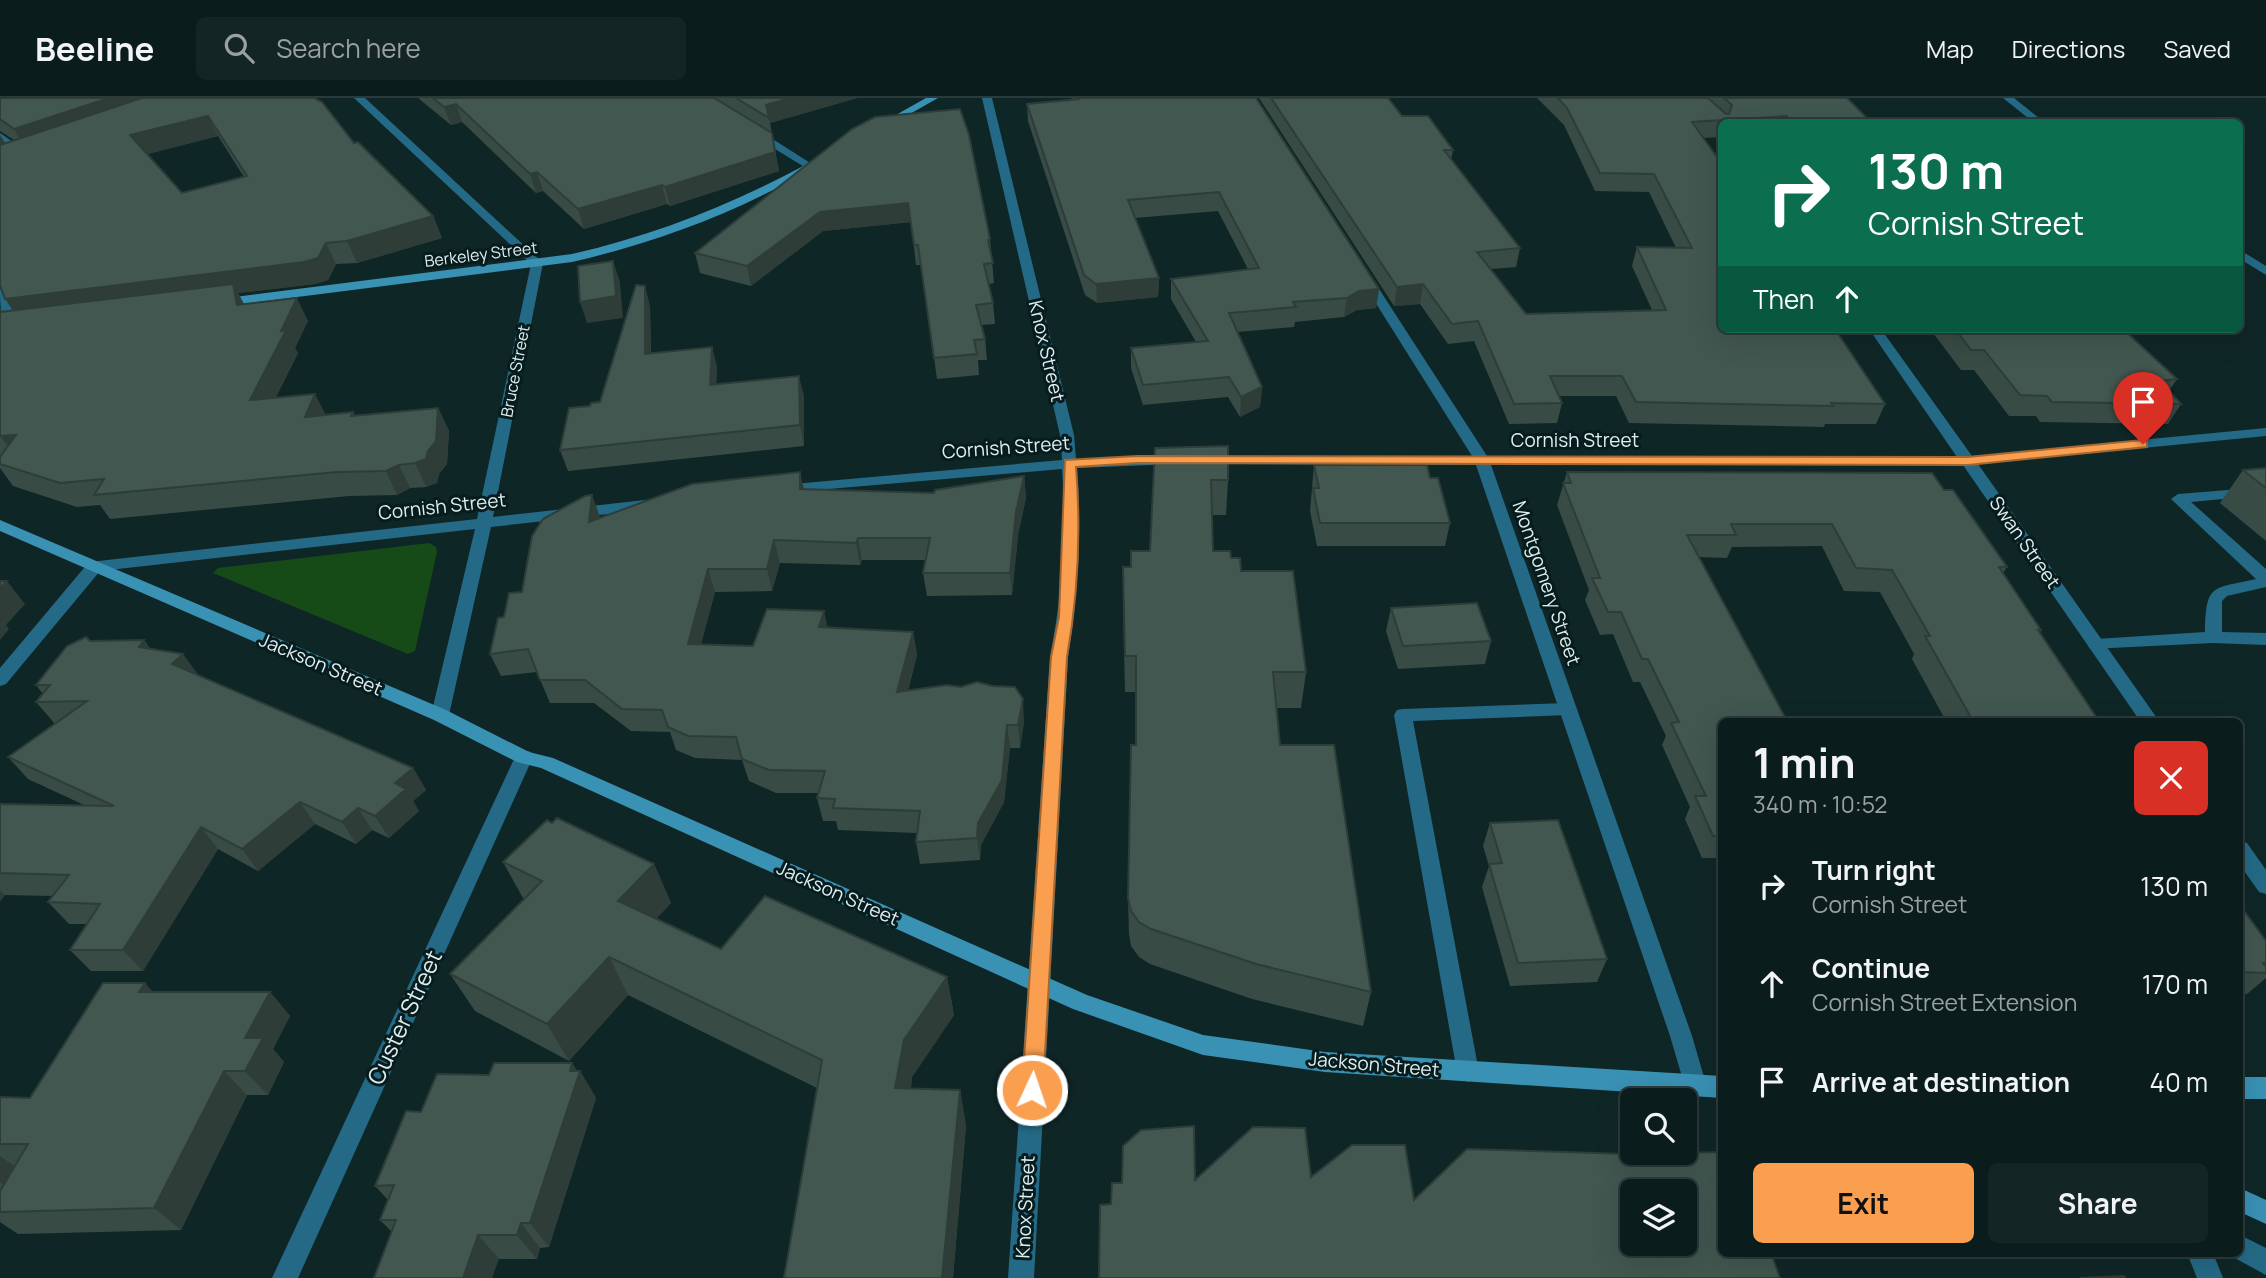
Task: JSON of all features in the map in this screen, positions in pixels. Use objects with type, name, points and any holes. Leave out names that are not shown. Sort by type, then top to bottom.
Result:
[{"type":"main road","points":[[868,133],[933,98]]},
{"type":"main road","name":"Berkeley Street","points":[[207,304],[537,263],[610,250],[674,231],[741,204],[821,160]]},
{"type":"main road","points":[[0,330],[21,328]]},
{"type":"main road","name":"Jackson Street","points":[[0,525],[440,715],[523,757],[546,763],[1081,1002],[1203,1045],[1325,1062],[1718,1088]]},
{"type":"main road","points":[[2243,1088],[2266,1088]]},
{"type":"main road","points":[[2243,1201],[2266,1212]]},
{"type":"street","points":[[359,98],[537,263]]},
{"type":"street","name":"Knox Street","points":[[987,98],[1067,435],[1072,501],[1066,617],[1059,657],[1021,1278]]},
{"type":"street","points":[[2008,98],[2034,119]]},
{"type":"street","points":[[744,125],[810,166]]},
{"type":"street","points":[[0,136],[25,156]]},
{"type":"street","points":[[13,160],[38,151]]},
{"type":"street","points":[[2243,256],[2266,271]]},
{"type":"street","name":"Montgomery Street","points":[[1356,262],[1482,460],[1681,1036],[1696,1087]]},
{"type":"street","name":"Bruce Street","points":[[440,715],[484,523],[537,263]]},
{"type":"street","points":[[0,293],[21,328]]},
{"type":"street","name":"Swan Street","points":[[1878,333],[2148,718]]},
{"type":"street","name":"Cornish Street","points":[[771,491],[893,477],[1137,460],[1968,461],[2266,432]]},
{"type":"street","points":[[2213,638],[2214,600],[2221,592],[2266,582],[2262,574],[2178,499],[2266,491]]},
{"type":"street","name":"Cornish Street","points":[[95,566],[675,502]]},
{"type":"street","points":[[0,680],[95,566]]},
{"type":"street","points":[[2096,645],[2213,638],[2266,639]]},
{"type":"street","points":[[1468,1072],[1403,715],[1568,709]]},
{"type":"street","name":"Custer Street","points":[[285,1278],[523,757]]},
{"type":"street","points":[[2243,853],[2266,886]]},
{"type":"street","points":[[2243,1249],[2266,1262]]},
{"type":"street","points":[[2202,1257],[2210,1278]]},
{"type":"green space","points":[[429,543],[436,547],[437,552],[415,651],[408,654],[213,573],[218,568]]},
{"type":"building","points":[[0,98],[109,98],[14,129],[0,119]]},
{"type":"building","points":[[142,98],[314,98],[322,102],[354,143],[358,142],[433,216],[347,241],[326,243],[318,258],[304,262],[5,299],[0,285],[0,145]],"holes":[[[208,116],[247,176],[182,193],[130,135]]]},
{"type":"building","points":[[433,98],[714,98],[772,133],[775,152],[665,187],[662,185],[578,209],[537,172],[530,174],[456,104],[444,107]]},
{"type":"building","points":[[736,98],[790,98],[766,105],[769,118]]},
{"type":"building","points":[[1079,98],[1256,98],[1379,289],[1359,291],[1347,298],[1293,302],[1296,307],[1229,313],[1262,387],[1241,397],[1229,377],[1143,385],[1131,348],[1208,341],[1171,279],[1259,268],[1219,192],[1128,200],[1159,278],[1096,284],[1084,275],[1027,104]]},
{"type":"building","points":[[1271,98],[1388,98],[1402,116],[1428,116],[1453,150],[1444,150],[1520,248],[1477,252],[1526,314],[1666,310],[1637,247],[1692,248],[1654,174],[1600,173],[1567,108],[1558,98],[1708,98],[1729,114],[1732,105],[1724,98],[1847,98],[1868,119],[1790,119],[1787,116],[1692,122],[1718,158],[1718,333],[1838,333],[1885,404],[1831,403],[1833,406],[1636,402],[1622,376],[1550,376],[1562,403],[1514,404],[1478,321],[1452,324],[1423,284],[1397,287]]},
{"type":"building","points":[[960,109],[969,135],[993,263],[984,264],[993,303],[976,305],[985,339],[974,340],[977,354],[934,358],[918,245],[914,245],[908,203],[820,212],[747,266],[695,253],[852,129],[875,117]]},
{"type":"building","points":[[613,261],[616,296],[580,302],[578,266]]},
{"type":"building","points":[[233,284],[237,305],[297,298],[281,331],[286,330],[250,400],[315,394],[305,417],[353,412],[351,416],[438,408],[436,441],[428,451],[426,459],[386,471],[337,472],[94,495],[104,479],[60,483],[0,464],[0,457],[16,435],[0,436],[0,312]]},
{"type":"building","points":[[636,285],[645,286],[645,354],[712,347],[710,385],[799,376],[800,425],[560,450],[569,408],[600,402]]},
{"type":"building","points":[[1958,333],[2127,333],[2177,379],[2160,381],[2181,404],[2052,402],[2047,396],[2020,395],[1984,350],[1971,350]]},
{"type":"building","points":[[1228,446],[1228,480],[1211,480],[1213,551],[1230,551],[1231,558],[1240,558],[1241,571],[1293,571],[1306,672],[1273,672],[1280,745],[1334,745],[1371,992],[1256,964],[1151,929],[1139,922],[1131,911],[1128,899],[1131,745],[1136,745],[1136,656],[1125,656],[1123,567],[1131,567],[1131,551],[1150,551],[1155,448]]},
{"type":"building","points":[[1314,465],[1427,465],[1430,478],[1438,478],[1450,523],[1320,523],[1313,488],[1319,488]]},
{"type":"building","points":[[2266,468],[2266,488],[2243,470]]},
{"type":"building","points":[[800,472],[800,489],[934,493],[935,490],[1024,476],[1016,512],[1010,573],[923,573],[930,538],[858,538],[856,543],[774,540],[767,569],[708,569],[688,644],[753,646],[767,609],[824,611],[819,627],[913,632],[897,692],[947,685],[961,687],[977,682],[1015,687],[1023,699],[1018,725],[1007,725],[1002,780],[978,823],[977,838],[916,842],[920,811],[833,808],[835,799],[817,798],[825,771],[769,770],[742,759],[736,737],[688,736],[668,727],[662,710],[622,709],[585,680],[540,680],[528,649],[490,654],[498,618],[504,617],[509,593],[522,592],[532,536],[543,519],[585,496],[592,495],[589,522],[692,484]]},
{"type":"building","points":[[1567,472],[1932,473],[1944,490],[1953,490],[2007,567],[1999,567],[2097,718],[1971,718],[1925,636],[1930,636],[1892,570],[1856,568],[1832,524],[1731,524],[1736,535],[1687,535],[1785,718],[1718,718],[1718,836],[1713,836],[1695,796],[1706,796],[1671,723],[1679,722],[1648,659],[1642,659],[1621,612],[1608,612],[1592,578],[1600,578],[1563,483],[1571,483]]},
{"type":"building","points":[[1477,603],[1491,641],[1403,646],[1391,608]]},
{"type":"building","points":[[86,637],[90,641],[144,640],[139,647],[183,654],[172,664],[413,768],[395,783],[406,789],[375,816],[358,808],[342,822],[300,802],[242,849],[201,827],[123,950],[70,950],[100,904],[48,902],[69,875],[0,873],[0,804],[114,806],[8,757],[87,701],[36,702],[50,685],[36,685],[67,646]]},
{"type":"building","points":[[557,818],[654,864],[618,901],[721,949],[765,896],[947,977],[904,1040],[895,1088],[960,1090],[942,1278],[784,1278],[822,1060],[609,957],[547,1024],[450,974],[542,881],[503,862],[547,820],[552,823]]},
{"type":"building","points":[[1558,820],[1607,959],[1518,963],[1489,864],[1502,863],[1490,823]]},
{"type":"building","points":[[2243,909],[2266,941],[2266,963],[2263,963],[2266,973],[2243,972]]},
{"type":"building","points":[[103,983],[145,983],[139,992],[270,992],[245,1038],[263,1038],[245,1071],[224,1071],[154,1208],[0,1212],[0,1191],[28,1144],[0,1144],[0,1097],[30,1098]]},
{"type":"building","points":[[494,1063],[572,1063],[570,1071],[580,1071],[530,1223],[521,1223],[517,1235],[478,1235],[463,1278],[374,1278],[396,1220],[380,1220],[394,1185],[375,1186],[406,1111],[421,1112],[437,1074],[489,1075]]},
{"type":"building","points":[[1194,1126],[1195,1180],[1253,1127],[1305,1128],[1311,1177],[1352,1145],[1405,1145],[1414,1200],[1467,1149],[1620,1154],[1620,1165],[1697,1165],[1697,1153],[1718,1152],[1718,1257],[1772,1257],[1780,1278],[1099,1278],[1100,1205],[1111,1204],[1112,1183],[1122,1183],[1123,1146],[1141,1130]]},
{"type":"building","points":[[2124,1276],[2125,1278],[2080,1278]]},
{"type":"route","points":[[1032,1090],[1059,657],[1066,617],[1072,501],[1069,463],[1137,460],[1968,461],[2143,444]]}]
